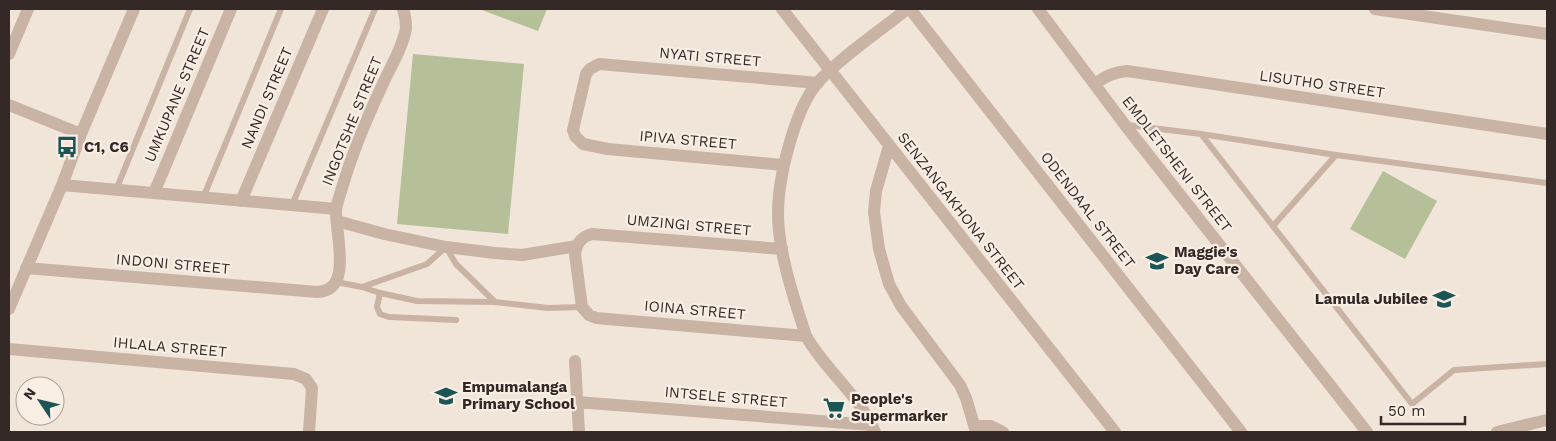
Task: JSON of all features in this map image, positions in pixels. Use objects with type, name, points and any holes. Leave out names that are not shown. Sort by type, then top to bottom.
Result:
[{"type":"street","points":[[9,54],[28,9]]},
{"type":"street","points":[[9,309],[62,186],[81,134],[134,9]]},
{"type":"street","name":"UMKUPANE STREET","points":[[154,194],[231,9]]},
{"type":"street","name":"NANDI STREET","points":[[241,201],[323,9]]},
{"type":"street","name":"INGOTSHE STREET","points":[[336,282],[340,269],[337,215],[346,176],[403,39],[406,28],[404,9]]},
{"type":"street","name":"SENZANGAKHONA STREET","points":[[782,9],[1115,432]]},
{"type":"street","points":[[874,429],[859,405],[813,348],[806,336],[782,249],[778,215],[780,184],[783,165],[801,109],[818,83],[830,70],[909,9]]},
{"type":"street","name":"ODENDAAL STREET","points":[[909,9],[1241,432]]},
{"type":"street","name":"EMDLETSHENI STREET","points":[[1038,9],[1125,125],[1367,432]]},
{"type":"street","points":[[1375,9],[1547,34]]},
{"type":"street","name":"NYATI STREET","points":[[589,147],[578,141],[573,130],[586,74],[590,69],[599,64],[818,83]]},
{"type":"street","name":"LISUTHO STREET","points":[[1095,84],[1106,76],[1127,71],[1547,134]]},
{"type":"street","points":[[9,105],[81,134]]},
{"type":"street","points":[[890,146],[876,192],[874,212],[879,249],[888,284],[901,306],[960,385],[975,429],[991,426],[1003,432]]},
{"type":"street","name":"IPIVA STREET","points":[[589,147],[783,165]]},
{"type":"street","points":[[62,186],[292,205],[337,215],[384,234],[446,247],[522,255],[577,246],[575,254],[578,289],[583,308]]},
{"type":"street","name":"UMZINGI STREET","points":[[577,246],[585,236],[592,234],[782,249]]},
{"type":"street","name":"INDONI STREET","points":[[26,268],[317,292],[326,292],[336,282]]},
{"type":"street","name":"IOINA STREET","points":[[583,308],[589,315],[596,318],[806,336]]},
{"type":"street","name":"IHLALA STREET","points":[[9,349],[294,374],[306,379],[312,388],[309,432]]},
{"type":"street","points":[[575,361],[579,432]]},
{"type":"street","name":"INTSELE STREET","points":[[577,402],[874,429]]},
{"type":"street","points":[[1497,432],[1547,420]]},
{"type":"lane","points":[[116,190],[190,9]]},
{"type":"lane","points":[[203,198],[281,9]]},
{"type":"lane","points":[[292,205],[375,9]]},
{"type":"lane","points":[[1125,125],[1547,183]]},
{"type":"lane","points":[[1201,134],[1412,404],[1454,370],[1547,364]]},
{"type":"lane","points":[[1273,226],[1336,155]]},
{"type":"lane","points":[[362,287],[426,264],[446,247],[456,264],[495,302]]},
{"type":"lane","points":[[336,282],[417,301],[495,302],[548,308],[583,308]]},
{"type":"lane","points":[[380,293],[377,307],[380,314],[389,317],[456,320]]},
{"type":"green space","points":[[479,9],[547,9],[538,31]]},
{"type":"green space","points":[[413,54],[524,64],[508,234],[397,224]]},
{"type":"green space","points":[[1383,171],[1437,201],[1405,259],[1350,229]]},
{"type":"place","name":"C1, C6","points":[[67,147]]},
{"type":"place","name":"Maggie's Day Care","points":[[1157,261]]},
{"type":"place","name":"Lamula Jubilee","points":[[1444,299]]},
{"type":"place","name":"Empumalanga Primary School","points":[[446,396]]},
{"type":"place","name":"People's Supermarker","points":[[834,408]]}]
